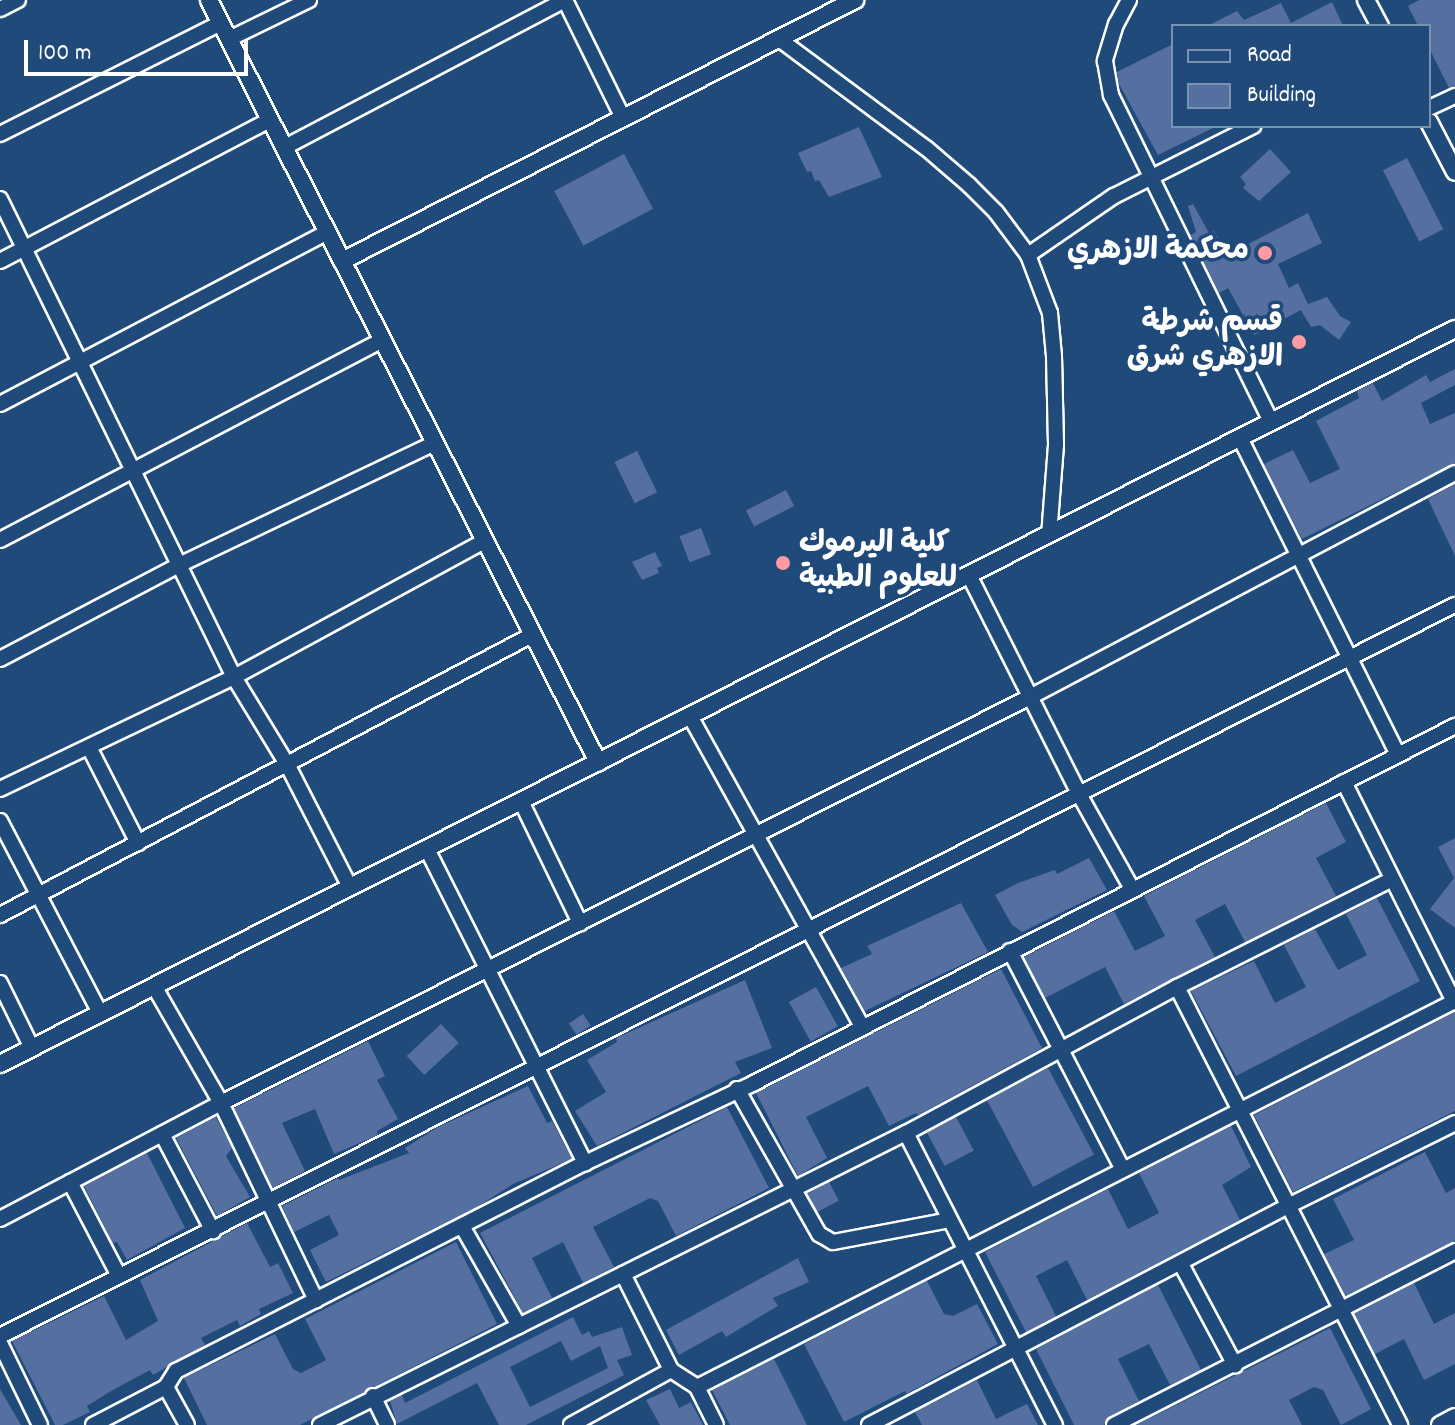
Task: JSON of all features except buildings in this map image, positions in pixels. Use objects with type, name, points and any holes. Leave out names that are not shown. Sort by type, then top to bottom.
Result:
[{"type":"street","points":[[0,9],[18,0]]},
{"type":"street","points":[[209,0],[598,762]]},
{"type":"street","points":[[229,39],[309,0]]},
{"type":"street","points":[[285,147],[565,0],[623,118]]},
{"type":"street","points":[[342,261],[855,0]]},
{"type":"street","points":[[1129,0],[1116,24],[1105,61],[1111,95],[1271,422]]},
{"type":"street","points":[[1373,2],[1379,24]]},
{"type":"street","points":[[0,134],[221,23]]},
{"type":"street","points":[[779,39],[926,148],[969,185],[996,212],[1028,255],[1050,313],[1054,356],[1056,445],[1049,535]]},
{"type":"street","points":[[1431,107],[1455,96]]},
{"type":"street","points":[[0,261],[270,120]]},
{"type":"street","points":[[1431,126],[1455,172]]},
{"type":"street","points":[[1028,255],[1114,196],[1249,128]]},
{"type":"street","points":[[0,199],[234,677],[287,764],[350,887]]},
{"type":"street","points":[[0,404],[328,232]]},
{"type":"street","points":[[0,1064],[1455,329]]},
{"type":"street","points":[[0,540],[382,340]]},
{"type":"street","points":[[1240,438],[1398,755]]},
{"type":"street","points":[[0,659],[179,565],[435,443]]},
{"type":"street","points":[[0,1219],[221,1103],[1030,697],[1455,473]]},
{"type":"street","points":[[0,789],[234,677],[485,541]]},
{"type":"street","points":[[969,575],[1079,794],[1132,889]]},
{"type":"street","points":[[0,1336],[537,1069],[1455,605]]},
{"type":"street","points":[[0,915],[532,635]]},
{"type":"street","points":[[690,716],[862,1026]]},
{"type":"street","points":[[93,1425],[166,1387],[176,1371],[1454,727]]},
{"type":"street","points":[[89,747],[138,843]]},
{"type":"street","points":[[697,1387],[1454,1002],[1344,782]]},
{"type":"street","points":[[521,801],[580,923]]},
{"type":"street","points":[[0,821],[100,1013]]},
{"type":"street","points":[[427,849],[585,1163]]},
{"type":"street","points":[[320,1425],[906,1133],[1177,987],[1391,880]]},
{"type":"street","points":[[1010,951],[1123,1170]]},
{"type":"street","points":[[0,983],[32,1048]]},
{"type":"street","points":[[154,986],[221,1103],[316,1300]]},
{"type":"street","points":[[1177,987],[1241,1110],[1286,1207],[1400,1425]]},
{"type":"street","points":[[737,1089],[819,1234],[833,1242],[949,1220]]},
{"type":"street","points":[[869,1425],[1286,1207],[1455,1123]]},
{"type":"street","points":[[906,1133],[1055,1425]]},
{"type":"street","points":[[162,1134],[213,1231]]},
{"type":"street","points":[[70,1182],[119,1276]]},
{"type":"street","points":[[462,1226],[519,1326]]},
{"type":"street","points":[[1114,1425],[1455,1251]]},
{"type":"street","points":[[1181,1264],[1235,1365]]},
{"type":"street","points":[[623,1274],[671,1370],[697,1387],[716,1425]]},
{"type":"street","points":[[0,1343],[40,1425]]},
{"type":"street","points":[[571,1425],[671,1370]]},
{"type":"street","points":[[166,1387],[187,1425]]},
{"type":"street","points":[[373,1396],[387,1425]]},
{"type":"street","points":[[1440,1425],[1455,1417]]},
{"type":"place","name":"محكمة الازهري","points":[[1265,253]]},
{"type":"place","name":"قسم شرطة الازهري شرق","points":[[1299,342]]},
{"type":"place","name":"كلية اليرموك للعلوم الطبية","points":[[783,563]]}]
